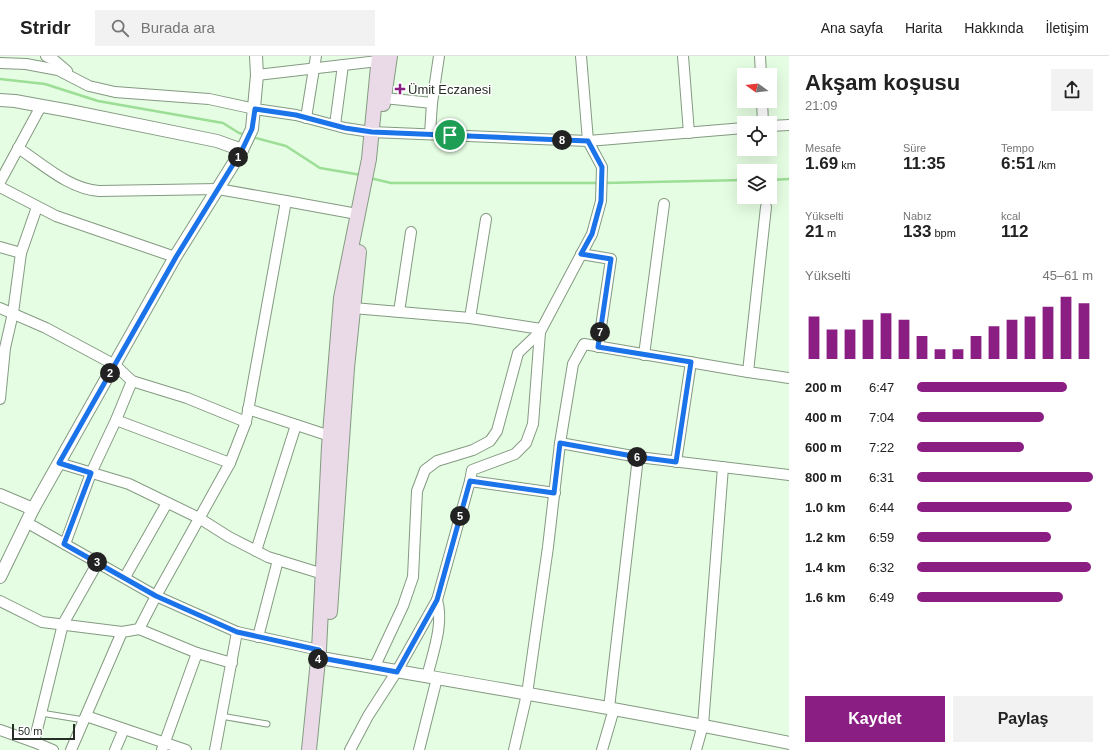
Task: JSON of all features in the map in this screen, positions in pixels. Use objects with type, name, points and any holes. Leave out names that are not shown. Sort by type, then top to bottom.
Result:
[{"type":"main road","points":[[375,132],[384,98],[382,58]]},
{"type":"main road","points":[[309,750],[321,657],[336,436],[341,298],[361,215],[372,159],[382,58]]},
{"type":"main road","points":[[317,750],[323,574],[336,436],[353,308],[361,215]]},
{"type":"street","points":[[46,56],[54,60],[75,79]]},
{"type":"street","points":[[0,577],[26,522],[59,463],[176,257],[244,146],[252,129],[255,109],[257,75],[256,56]]},
{"type":"street","points":[[306,118],[316,56]]},
{"type":"street","points":[[430,134],[432,103],[439,56]]},
{"type":"street","points":[[374,668],[403,606],[413,576],[417,491],[425,470],[437,461],[473,450],[490,441],[497,431],[518,353],[540,331],[592,234],[601,201],[602,167],[588,141],[581,56]]},
{"type":"street","points":[[683,56],[689,133]]},
{"type":"street","points":[[760,56],[761,68]]},
{"type":"street","points":[[257,75],[342,65],[382,58]]},
{"type":"street","points":[[0,63],[32,60],[58,70],[89,86],[116,92],[209,98],[255,109],[306,118],[335,126],[375,132],[588,141],[737,129]]},
{"type":"street","points":[[335,126],[342,65]]},
{"type":"street","points":[[384,98],[432,103]]},
{"type":"street","points":[[0,100],[41,106],[244,146]]},
{"type":"street","points":[[0,182],[41,106]]},
{"type":"street","points":[[777,125],[789,124]]},
{"type":"street","points":[[18,148],[72,184],[87,190],[218,189],[361,215]]},
{"type":"street","points":[[0,186],[36,207],[56,216],[176,257]]},
{"type":"street","points":[[139,629],[230,463],[246,422],[286,201]]},
{"type":"street","points":[[644,354],[664,204]]},
{"type":"street","points":[[0,399],[5,348],[13,313],[20,253],[36,207]]},
{"type":"street","points":[[748,372],[766,207]]},
{"type":"street","points":[[470,318],[486,219]]},
{"type":"street","points":[[399,312],[411,232]]},
{"type":"street","points":[[0,247],[20,253]]},
{"type":"street","points":[[581,254],[611,259],[598,347]]},
{"type":"street","points":[[0,308],[46,328],[115,365],[132,381],[188,398],[246,422]]},
{"type":"street","points":[[353,308],[470,318],[540,331]]},
{"type":"street","points":[[350,750],[368,716],[397,672],[437,600],[472,470],[515,454],[526,443],[533,424],[540,331]]},
{"type":"street","points":[[514,750],[528,694],[548,547],[560,443],[573,364],[584,344],[789,378]]},
{"type":"street","points":[[676,462],[691,362]]},
{"type":"street","points":[[64,544],[91,473],[116,420],[132,381]]},
{"type":"street","points":[[248,409],[296,425],[336,436]]},
{"type":"street","points":[[116,420],[230,463]]},
{"type":"street","points":[[256,551],[296,425]]},
{"type":"street","points":[[560,443],[638,457],[789,475]]},
{"type":"street","points":[[602,750],[611,709],[638,457]]},
{"type":"street","points":[[59,463],[129,484],[199,518],[229,537],[256,551],[278,560],[323,574]]},
{"type":"street","points":[[696,750],[703,725],[723,467]]},
{"type":"street","points":[[470,481],[554,493]]},
{"type":"street","points":[[0,495],[33,509]]},
{"type":"street","points":[[125,577],[167,502]]},
{"type":"street","points":[[26,522],[156,596],[237,632],[321,657],[374,668],[703,725],[789,743]]},
{"type":"street","points":[[258,637],[278,560]]},
{"type":"street","points":[[34,742],[63,624],[98,562]]},
{"type":"street","points":[[420,750],[438,632],[440,611],[437,600]]},
{"type":"street","points":[[0,601],[42,622],[122,632],[139,629],[197,653],[232,663]]},
{"type":"street","points":[[71,750],[122,632]]},
{"type":"street","points":[[215,750],[237,632]]},
{"type":"street","points":[[163,747],[197,653]]},
{"type":"street","points":[[85,718],[124,729],[163,747],[186,750]]},
{"type":"street","points":[[115,750],[124,729]]},
{"type":"street","points":[[0,730],[53,750]]},
{"type":"lane","points":[[41,712],[85,718]]},
{"type":"lane","points":[[221,716],[267,724]]},
{"type":"waterway","points":[[0,79],[45,84],[98,101],[223,123],[239,133],[246,135]]},
{"type":"waterway","points":[[252,137],[286,146],[320,168],[361,175]]},
{"type":"waterway","points":[[370,178],[391,183],[600,183]]},
{"type":"waterway","points":[[777,180],[789,179]]},
{"type":"waterway","points":[[605,183],[737,180]]},
{"type":"place","name":"Ümit Eczanesi","points":[[400,89]]},
{"type":"route","points":[[255,109],[296,115],[345,128],[372,132],[450,135],[588,141],[602,167],[601,201],[592,234],[581,254],[611,259],[598,347],[691,362],[676,462],[638,457],[560,443],[554,493],[470,481],[437,600],[397,672],[327,659],[318,660],[319,650],[237,632],[156,596],[125,577],[64,544],[91,473],[59,463],[176,257],[242,150],[252,129],[255,109]]}]
